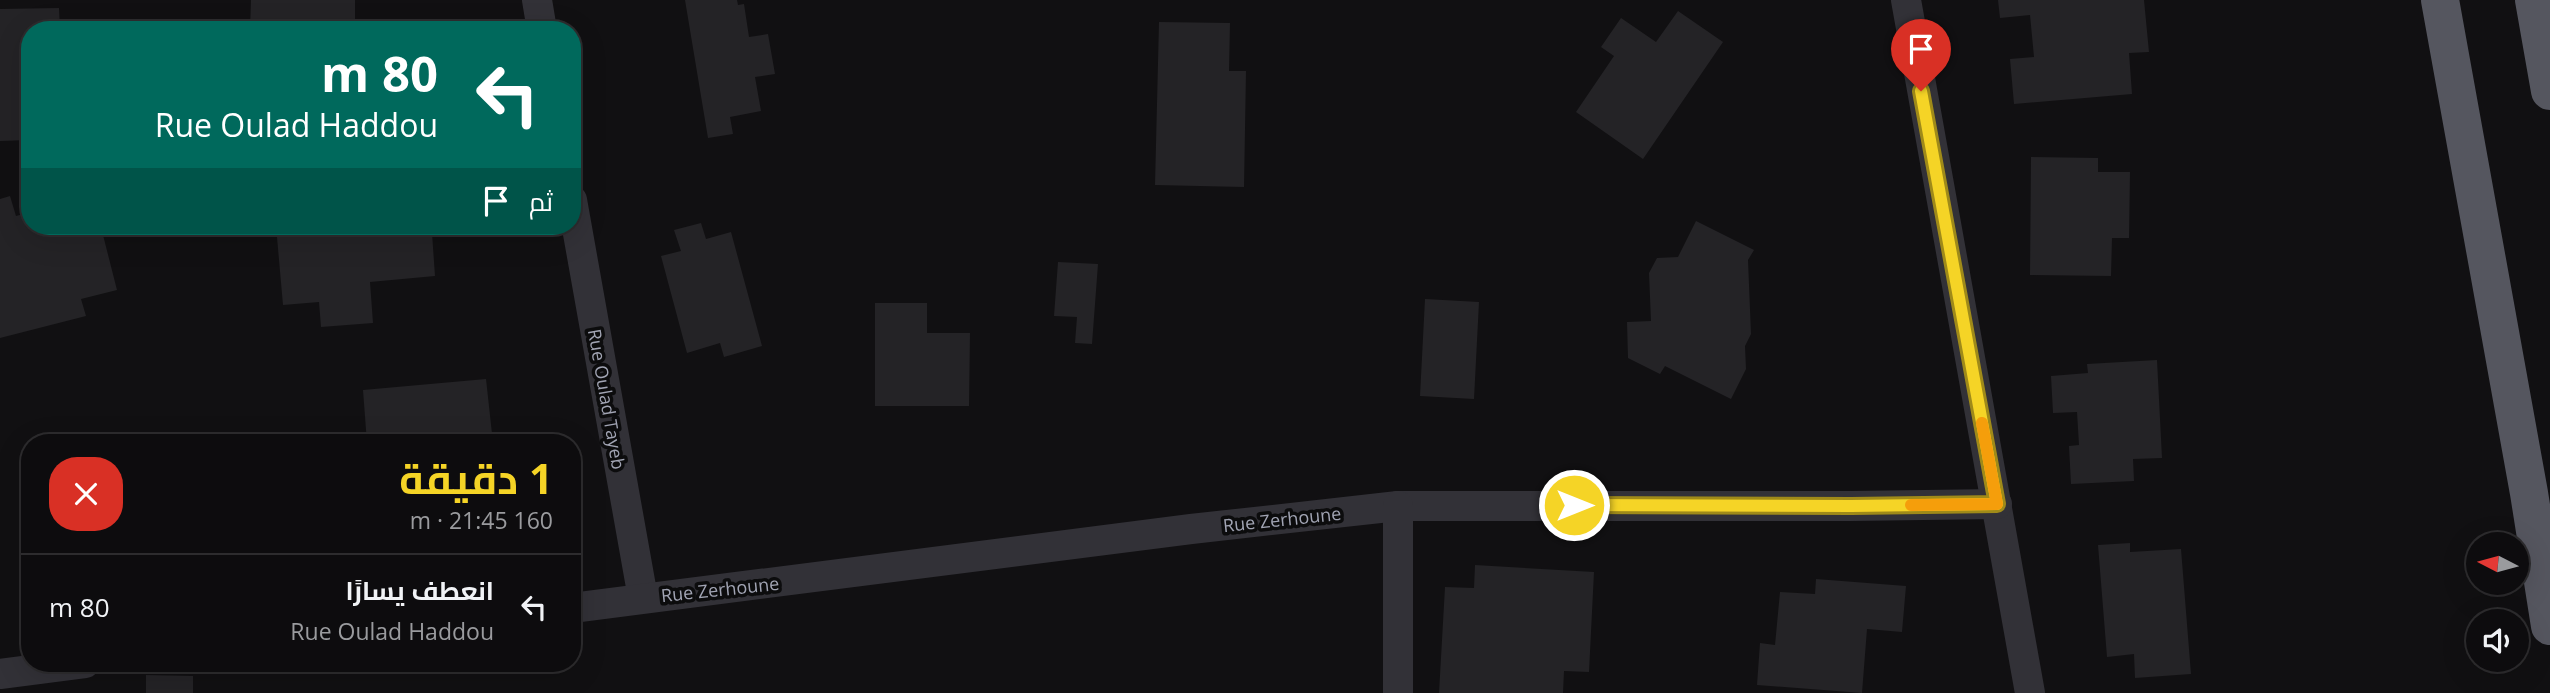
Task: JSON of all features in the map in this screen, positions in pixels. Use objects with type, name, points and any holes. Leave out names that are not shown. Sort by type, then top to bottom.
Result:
[{"type":"highway","points":[[2440,0],[2529,493],[2550,626]]},
{"type":"highway","points":[[2534,0],[2550,91]]},
{"type":"street","points":[[537,0],[540,21]]},
{"type":"street","points":[[1906,0],[2030,693]]},
{"type":"street","name":"Rue Oulad Tayeb","points":[[578,235],[643,598]]},
{"type":"street","name":"Rue Zerhoune","points":[[581,607],[1191,529],[1398,506],[1997,504]]},
{"type":"street","points":[[1398,506],[1398,693]]},
{"type":"street","points":[[0,674],[21,671]]},
{"type":"building","points":[[251,0],[355,0],[355,21],[250,21]]},
{"type":"building","points":[[685,0],[737,0],[738,5],[744,4],[749,37],[768,34],[775,74],[755,77],[761,111],[730,117],[733,134],[708,138]]},
{"type":"building","points":[[1998,0],[2144,0],[2149,52],[2129,53],[2132,94],[2014,104],[2010,59],[2034,57],[2030,15],[2000,18]]},
{"type":"building","points":[[59,8],[60,21],[21,21],[21,140],[0,141],[0,9]]},
{"type":"building","points":[[1678,11],[1723,42],[1643,159],[1576,112],[1614,56],[1601,47],[1621,18],[1656,42]]},
{"type":"building","points":[[1159,22],[1230,23],[1229,71],[1246,71],[1244,187],[1155,185]]},
{"type":"building","points":[[2031,157],[2098,158],[2098,172],[2130,172],[2129,238],[2112,238],[2111,276],[2030,275]]},
{"type":"building","points":[[10,196],[16,216],[21,215],[21,235],[103,235],[117,290],[81,299],[86,316],[0,338],[0,199]]},
{"type":"building","points":[[1696,221],[1754,250],[1748,260],[1751,334],[1745,346],[1746,369],[1731,399],[1665,366],[1660,374],[1628,358],[1627,322],[1651,321],[1649,273],[1657,258],[1678,257]]},
{"type":"building","points":[[701,223],[706,239],[731,232],[762,346],[724,357],[720,343],[687,353],[661,256],[681,251],[674,230]]},
{"type":"building","points":[[277,235],[432,235],[435,276],[370,282],[373,323],[321,327],[319,302],[283,305]]},
{"type":"building","points":[[1058,262],[1098,264],[1092,344],[1075,343],[1077,317],[1054,316]]},
{"type":"building","points":[[1425,299],[1479,302],[1474,399],[1420,396]]},
{"type":"building","points":[[875,303],[927,303],[927,333],[970,333],[969,406],[875,406]]},
{"type":"building","points":[[2157,360],[2162,458],[2133,459],[2134,481],[2071,484],[2069,446],[2079,445],[2077,412],[2053,413],[2051,376],[2088,373],[2087,364]]},
{"type":"building","points":[[486,379],[492,434],[366,434],[363,390]]},
{"type":"building","points":[[2130,543],[2130,552],[2181,549],[2191,674],[2135,678],[2134,654],[2107,657],[2098,545]]},
{"type":"building","points":[[1475,565],[1594,572],[1589,672],[1564,671],[1563,693],[1439,693],[1445,587],[1474,588]]},
{"type":"building","points":[[1816,579],[1906,586],[1902,632],[1867,629],[1862,693],[1757,685],[1760,643],[1775,645],[1780,592],[1815,594]]},
{"type":"building","points":[[146,675],[193,676],[193,693],[146,693]]},
{"type":"slow traffic","points":[[1911,505],[1997,504],[1982,423]]},
{"type":"route","points":[[1574,505],[1997,504],[1921,91]]}]
